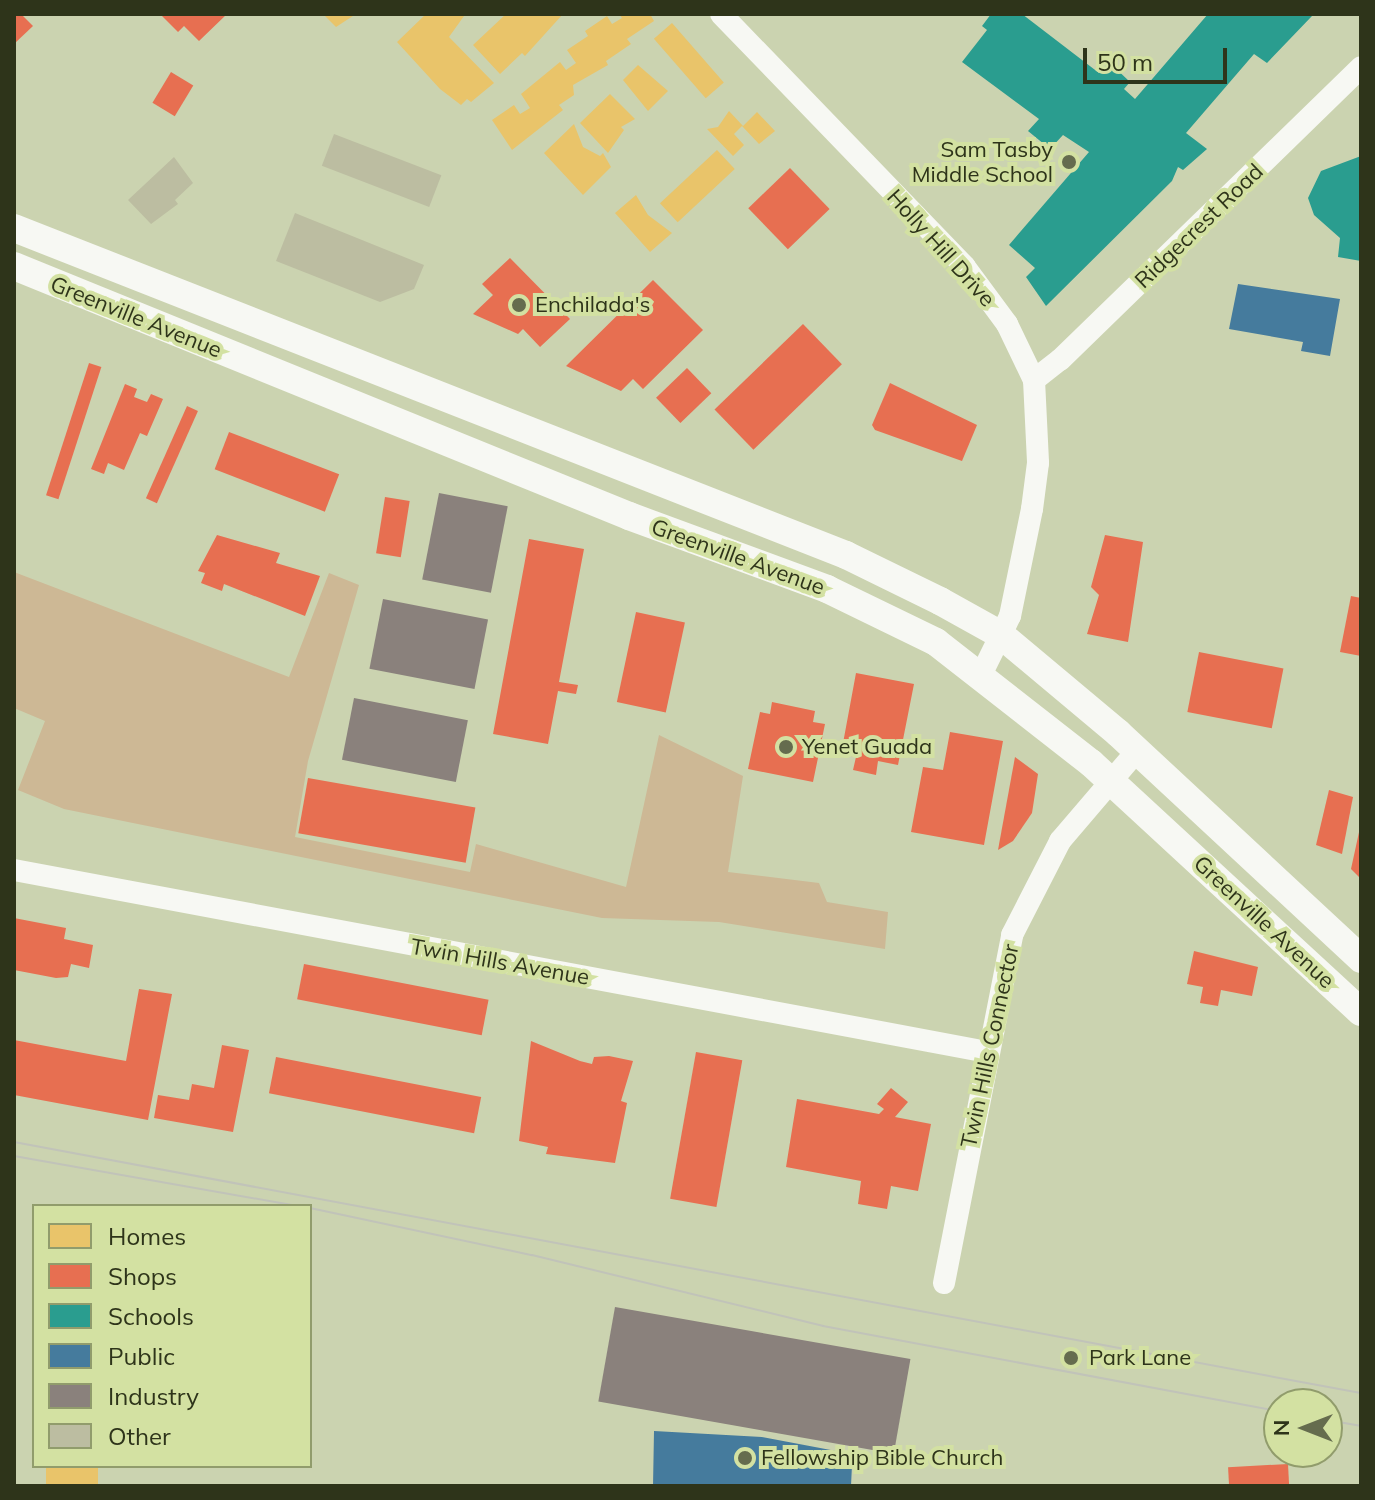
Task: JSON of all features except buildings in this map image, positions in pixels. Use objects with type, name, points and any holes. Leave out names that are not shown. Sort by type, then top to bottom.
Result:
[{"type":"main road","name":"Greenville Avenue","points":[[14,228],[846,555],[1001,635],[1137,751],[1361,959]]},
{"type":"main road","name":"Greenville Avenue","points":[[14,266],[365,406],[629,516],[827,589],[936,642],[982,673],[1110,781],[1361,1012]]},
{"type":"main road","points":[[365,406],[379,369]]},
{"type":"main road","points":[[629,516],[649,479]]},
{"type":"street","name":"Holly Hill Drive","points":[[721,14],[965,267],[1007,324],[1034,380],[1038,463],[1032,509],[1001,635],[982,673]]},
{"type":"street","name":"Ridgecrest Road","points":[[1034,380],[1060,360],[1361,67]]},
{"type":"street","name":"Twin Hills Connector","points":[[944,1283],[1008,950],[1026,901],[1060,841],[1137,751]]},
{"type":"street","name":"Twin Hills Avenue","points":[[14,870],[987,1052]]},
{"type":"shaded area","points":[[14,572],[289,677],[329,573],[359,585],[308,761],[295,837],[470,872],[476,844],[626,887],[659,735],[743,776],[728,872],[819,883],[827,902],[888,912],[885,949],[719,922],[602,918],[64,809],[18,790],[45,721],[14,708]]},
{"type":"tram line","points":[[14,1142],[1361,1393]]},
{"type":"tram line","points":[[14,1156],[287,1204]]},
{"type":"tram line","points":[[312,1208],[532,1255],[823,1326],[1263,1408]]},
{"type":"tram line","points":[[1343,1423],[1361,1426]]},
{"type":"place","name":"Sam Tasby Middle School","points":[[1069,162]]},
{"type":"place","name":"Enchilada's","points":[[519,305]]},
{"type":"place","name":"Yenet Guada","points":[[786,747]]},
{"type":"place","name":"Park Lane","points":[[1071,1358]]},
{"type":"place","name":"Fellowship Bible Church","points":[[745,1458]]}]
